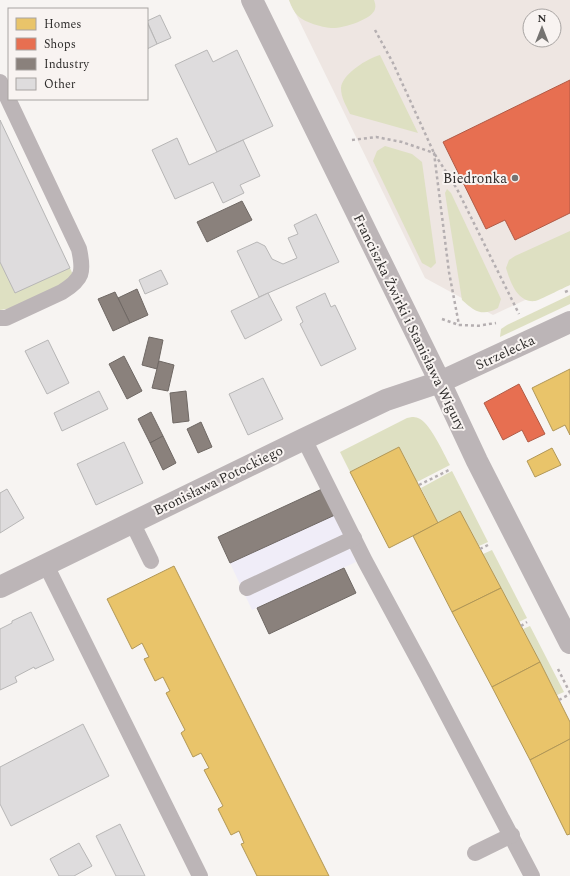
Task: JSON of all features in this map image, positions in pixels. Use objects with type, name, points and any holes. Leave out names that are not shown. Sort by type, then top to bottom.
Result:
[{"type":"street","name":"Franciszka Żwirki i Stanisława Wigury","points":[[252,0],[440,382],[477,461],[570,643]]},
{"type":"street","name":"Strzelecka","points":[[440,382],[570,322]]},
{"type":"street","name":"Bronisława Potockiego","points":[[0,587],[386,400],[440,382]]},
{"type":"lane","points":[[0,82],[8,99]]},
{"type":"lane","points":[[0,318],[6,318],[53,297],[70,287],[80,276],[82,268],[79,249],[9,100]]},
{"type":"lane","points":[[304,439],[365,561],[512,835],[532,876]]},
{"type":"lane","points":[[132,522],[151,561]]},
{"type":"lane","points":[[248,588],[354,538]]},
{"type":"lane","points":[[46,565],[200,876]]},
{"type":"lane","points":[[475,852],[512,835]]},
{"type":"path","points":[[375,30],[393,63],[434,153],[457,189],[519,314],[513,316]]},
{"type":"path","points":[[350,140],[376,137],[402,142],[434,153]]},
{"type":"path","points":[[434,153],[449,272],[459,325]]},
{"type":"path","points":[[437,318],[459,325],[483,325],[500,322]]},
{"type":"path","points":[[483,325],[499,356]]},
{"type":"path","points":[[419,485],[455,466]]},
{"type":"path","points":[[559,700],[570,694]]},
{"type":"shaded area","points":[[289,0],[570,0],[570,279],[493,315],[425,278]]},
{"type":"shaded area","points":[[335,515],[356,562],[252,610],[230,563]]},
{"type":"green space","points":[[289,0],[374,0],[375,9],[368,17],[356,23],[331,28],[305,21],[294,11]]},
{"type":"green space","points":[[380,55],[418,133],[350,114],[342,95],[342,83],[356,67],[369,59]]},
{"type":"green space","points":[[385,146],[412,154],[422,162],[436,263],[431,268],[422,263],[373,161],[377,151]]},
{"type":"green space","points":[[447,189],[451,193],[501,299],[498,308],[492,311],[478,312],[462,300],[445,193]]},
{"type":"green space","points":[[570,231],[570,285],[535,301],[523,299],[512,285],[506,268],[509,260]]},
{"type":"green space","points":[[0,262],[70,268],[74,277],[68,283],[13,308],[0,310]]},
{"type":"green space","points":[[570,295],[570,304],[500,337],[501,329],[507,325]]},
{"type":"green space","points":[[412,417],[422,420],[427,425],[436,438],[450,465],[417,482],[399,447],[350,472],[340,452],[407,418]]},
{"type":"green space","points":[[452,471],[488,542],[479,546],[460,511],[438,523],[421,488]]},
{"type":"green space","points":[[492,550],[527,618],[519,622],[483,554]]},
{"type":"green space","points":[[530,626],[564,692],[557,695],[523,629]]},
{"type":"building: Homes","points":[[570,369],[570,435],[565,425],[553,431],[532,388]]},
{"type":"building: Homes","points":[[399,447],[438,523],[389,548],[350,472]]},
{"type":"building: Homes","points":[[552,448],[561,465],[535,477],[527,461]]},
{"type":"building: Homes","points":[[460,511],[501,588],[452,612],[413,536]]},
{"type":"building: Homes","points":[[174,566],[329,876],[257,876],[241,844],[244,843],[239,831],[231,835],[218,809],[223,806],[204,770],[209,768],[201,753],[193,757],[181,733],[185,730],[166,693],[170,691],[163,677],[155,681],[144,659],[149,657],[142,643],[132,649],[107,599]]},
{"type":"building: Homes","points":[[501,588],[540,662],[492,687],[452,612]]},
{"type":"building: Homes","points":[[540,662],[570,722],[570,739],[530,760],[492,687]]},
{"type":"building: Homes","points":[[570,739],[570,834],[567,835],[530,760]]},
{"type":"building: Shops","name":"Biedronka","points":[[570,80],[570,213],[515,240],[505,220],[486,229],[443,142]]},
{"type":"building: Shops","points":[[519,384],[545,434],[528,442],[522,430],[503,440],[484,403]]},
{"type":"building: Industry","points":[[242,201],[252,220],[207,242],[197,222]]},
{"type":"building: Industry","points":[[137,289],[148,315],[130,323],[118,298]]},
{"type":"building: Industry","points":[[115,292],[130,323],[113,331],[98,299]]},
{"type":"building: Industry","points":[[149,337],[163,340],[157,369],[142,365]]},
{"type":"building: Industry","points":[[124,356],[142,391],[127,399],[109,364]]},
{"type":"building: Industry","points":[[159,361],[174,365],[168,391],[152,388]]},
{"type":"building: Industry","points":[[186,391],[189,421],[173,423],[170,393]]},
{"type":"building: Industry","points":[[151,412],[163,436],[150,443],[138,419]]},
{"type":"building: Industry","points":[[201,422],[212,447],[198,453],[187,429]]},
{"type":"building: Industry","points":[[163,436],[176,463],[163,470],[150,443]]},
{"type":"building: Industry","points":[[322,489],[335,515],[230,563],[218,537]]},
{"type":"building: Industry","points":[[344,568],[356,593],[269,634],[257,608]]},
{"type":"building: Other","points":[[160,15],[171,38],[157,44],[148,21]]},
{"type":"building: Other","points":[[148,24],[157,44],[148,48]]},
{"type":"building: Other","points":[[207,50],[213,62],[237,50],[273,126],[217,152],[175,65]]},
{"type":"building: Other","points":[[0,120],[70,268],[15,293],[0,262]]},
{"type":"building: Other","points":[[177,138],[189,165],[243,140],[260,176],[240,185],[244,193],[223,203],[213,182],[175,199],[152,150]]},
{"type":"building: Other","points":[[316,214],[339,262],[259,297],[237,251],[257,242],[265,246],[272,259],[283,264],[297,258],[288,238],[298,234],[294,225]]},
{"type":"building: Other","points":[[161,270],[168,284],[145,294],[139,280]]},
{"type":"building: Other","points":[[268,293],[282,320],[245,339],[231,311]]},
{"type":"building: Other","points":[[325,293],[331,307],[335,305],[356,349],[321,366],[300,324],[303,322],[296,307]]},
{"type":"building: Other","points":[[48,340],[69,383],[47,394],[25,351]]},
{"type":"building: Other","points":[[263,378],[283,419],[248,435],[229,394]]},
{"type":"building: Other","points":[[99,391],[108,409],[62,431],[54,413]]},
{"type":"building: Other","points":[[124,442],[143,483],[96,505],[77,464]]},
{"type":"building: Other","points":[[7,489],[24,518],[0,533],[0,493]]},
{"type":"building: Other","points":[[31,612],[54,660],[35,669],[34,667],[15,677],[17,682],[0,690],[0,629],[12,623],[12,621]]},
{"type":"building: Other","points":[[83,724],[109,776],[11,826],[0,804],[0,767]]},
{"type":"building: Other","points":[[120,824],[145,876],[116,876],[96,836]]},
{"type":"building: Other","points":[[79,843],[92,866],[74,876],[59,876],[50,859]]},
{"type":"place","name":"Biedronka","points":[[515,178]]}]
